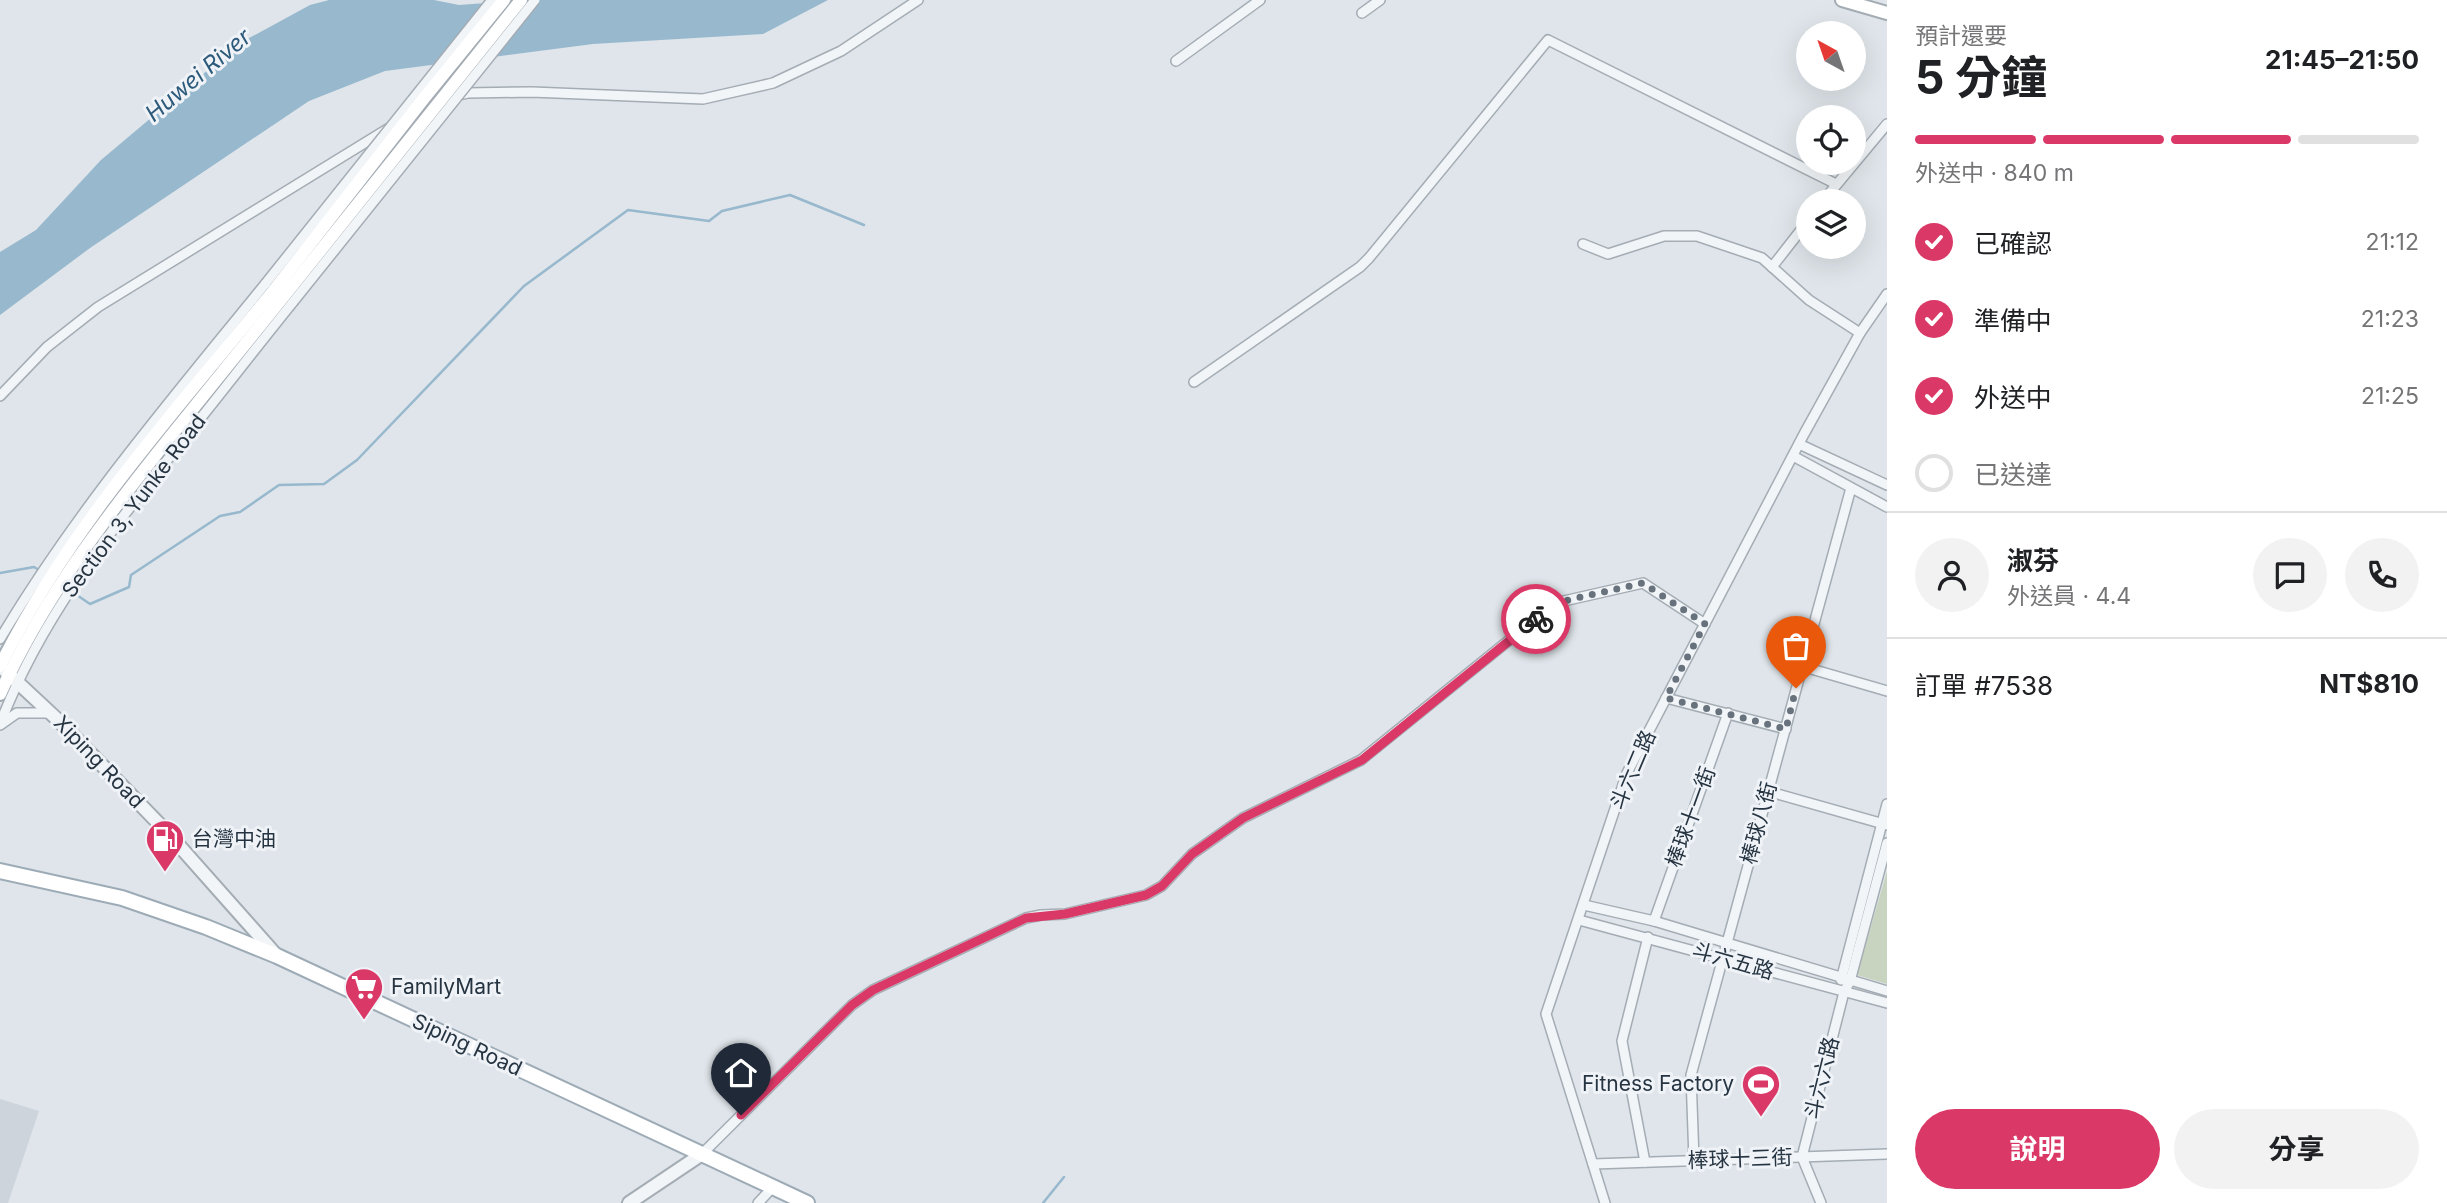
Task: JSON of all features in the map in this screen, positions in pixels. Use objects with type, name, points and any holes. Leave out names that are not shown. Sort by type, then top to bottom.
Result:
[{"type":"main road","points":[[279,292],[425,97],[505,0]]},
{"type":"main road","points":[[279,292],[522,0]]},
{"type":"main road","points":[[1842,0],[1887,13]]},
{"type":"main road","name":"Section 3, Yunke Road","points":[[9,673],[31,596],[115,486],[279,292]]},
{"type":"main road","name":"Section 3, Yunke Road","points":[[0,694],[47,605],[106,520],[279,292]]},
{"type":"main road","name":"Siping Road","points":[[0,871],[122,898],[277,956],[807,1203]]},
{"type":"street","points":[[279,292],[492,0]]},
{"type":"street","points":[[279,292],[535,0]]},
{"type":"street","points":[[0,396],[47,347],[98,307],[363,143],[441,98],[468,93],[532,92],[703,99],[773,83],[841,51],[918,0]]},
{"type":"street","points":[[1175,61],[1260,0]]},
{"type":"street","points":[[1362,13],[1380,0]]},
{"type":"street","points":[[1194,382],[1369,258],[1548,40],[1836,184]]},
{"type":"street","points":[[1832,189],[1887,124]]},
{"type":"street","points":[[1583,244],[1608,254],[1664,236],[1697,236],[1762,258],[1809,300],[1860,333]]},
{"type":"street","points":[[1772,267],[1796,236]]},
{"type":"street","name":"斗六二路","points":[[1605,1203],[1546,1014],[1627,773],[1799,444],[1860,333],[1887,293]]},
{"type":"street","points":[[1799,444],[1887,485]]},
{"type":"street","points":[[1793,456],[1887,507]]},
{"type":"street","name":"棒球八街","points":[[1694,1160],[1691,1075],[1851,488]]},
{"type":"street","points":[[629,1203],[702,1154],[844,1013],[873,990],[1026,918],[1065,914],[1146,895],[1162,886],[1192,854],[1243,818],[1362,760],[1555,603],[1643,583],[1705,624]]},
{"type":"street","name":"Section 3, Yunke Road","points":[[0,639],[31,596]]},
{"type":"street","points":[[1801,666],[1887,691]]},
{"type":"street","name":"Section 3, Yunke Road","points":[[0,725],[9,673]]},
{"type":"street","name":"Xiping Road","points":[[9,673],[167,832],[277,956]]},
{"type":"street","points":[[1666,698],[1786,729]]},
{"type":"street","points":[[0,725],[17,713],[51,713]]},
{"type":"street","name":"棒球十一街","points":[[1654,921],[1728,713]]},
{"type":"street","points":[[1768,790],[1884,825]]},
{"type":"street","name":"斗六六路","points":[[1802,1157],[1844,992],[1887,804]]},
{"type":"street","name":"斗六六路","points":[[1845,979],[1887,843]]},
{"type":"street","name":"斗六五路","points":[[1584,905],[1654,921],[1887,991]]},
{"type":"street","name":"斗六五路","points":[[1579,920],[1887,1003]]},
{"type":"street","points":[[1645,1162],[1622,1041],[1648,937]]},
{"type":"street","name":"棒球十三街","points":[[1593,1164],[1887,1154]]},
{"type":"street","points":[[1802,1157],[1821,1203]]},
{"type":"street","points":[[758,1203],[773,1187]]},
{"type":"shaded area","points":[[0,1099],[39,1111],[8,1203],[0,1203]]},
{"type":"green space","points":[[1887,871],[1887,984],[1857,975]]},
{"type":"water","points":[[329,0],[434,0],[459,5],[528,0],[828,0],[763,34],[593,44],[385,71],[309,101],[90,248],[0,315],[0,252],[36,230],[101,160],[240,43],[310,5]]},
{"type":"waterway","points":[[71,591],[90,604],[129,587],[131,575],[220,516],[240,512],[279,485],[324,484],[357,460],[524,286],[628,210],[709,221],[722,211],[790,195],[864,225]]},
{"type":"waterway","points":[[0,573],[34,567],[39,570]]},
{"type":"waterway","points":[[1043,1203],[1064,1177]]},
{"type":"way so far","points":[[1536,619],[1555,603],[1643,583],[1705,624],[1666,698],[1786,729],[1796,688]]},
{"type":"place","name":"台灣中油","points":[[165,873]]},
{"type":"place","name":"FamilyMart","points":[[364,1021]]},
{"type":"place","name":"Fitness Factory","points":[[1761,1118]]},
{"type":"route","points":[[741,1115],[852,1005],[873,990],[1026,918],[1065,914],[1146,895],[1162,886],[1192,854],[1243,818],[1362,760],[1536,619]]},
{"type":"water label","name":"Huwei River","points":[[198,75]]}]
